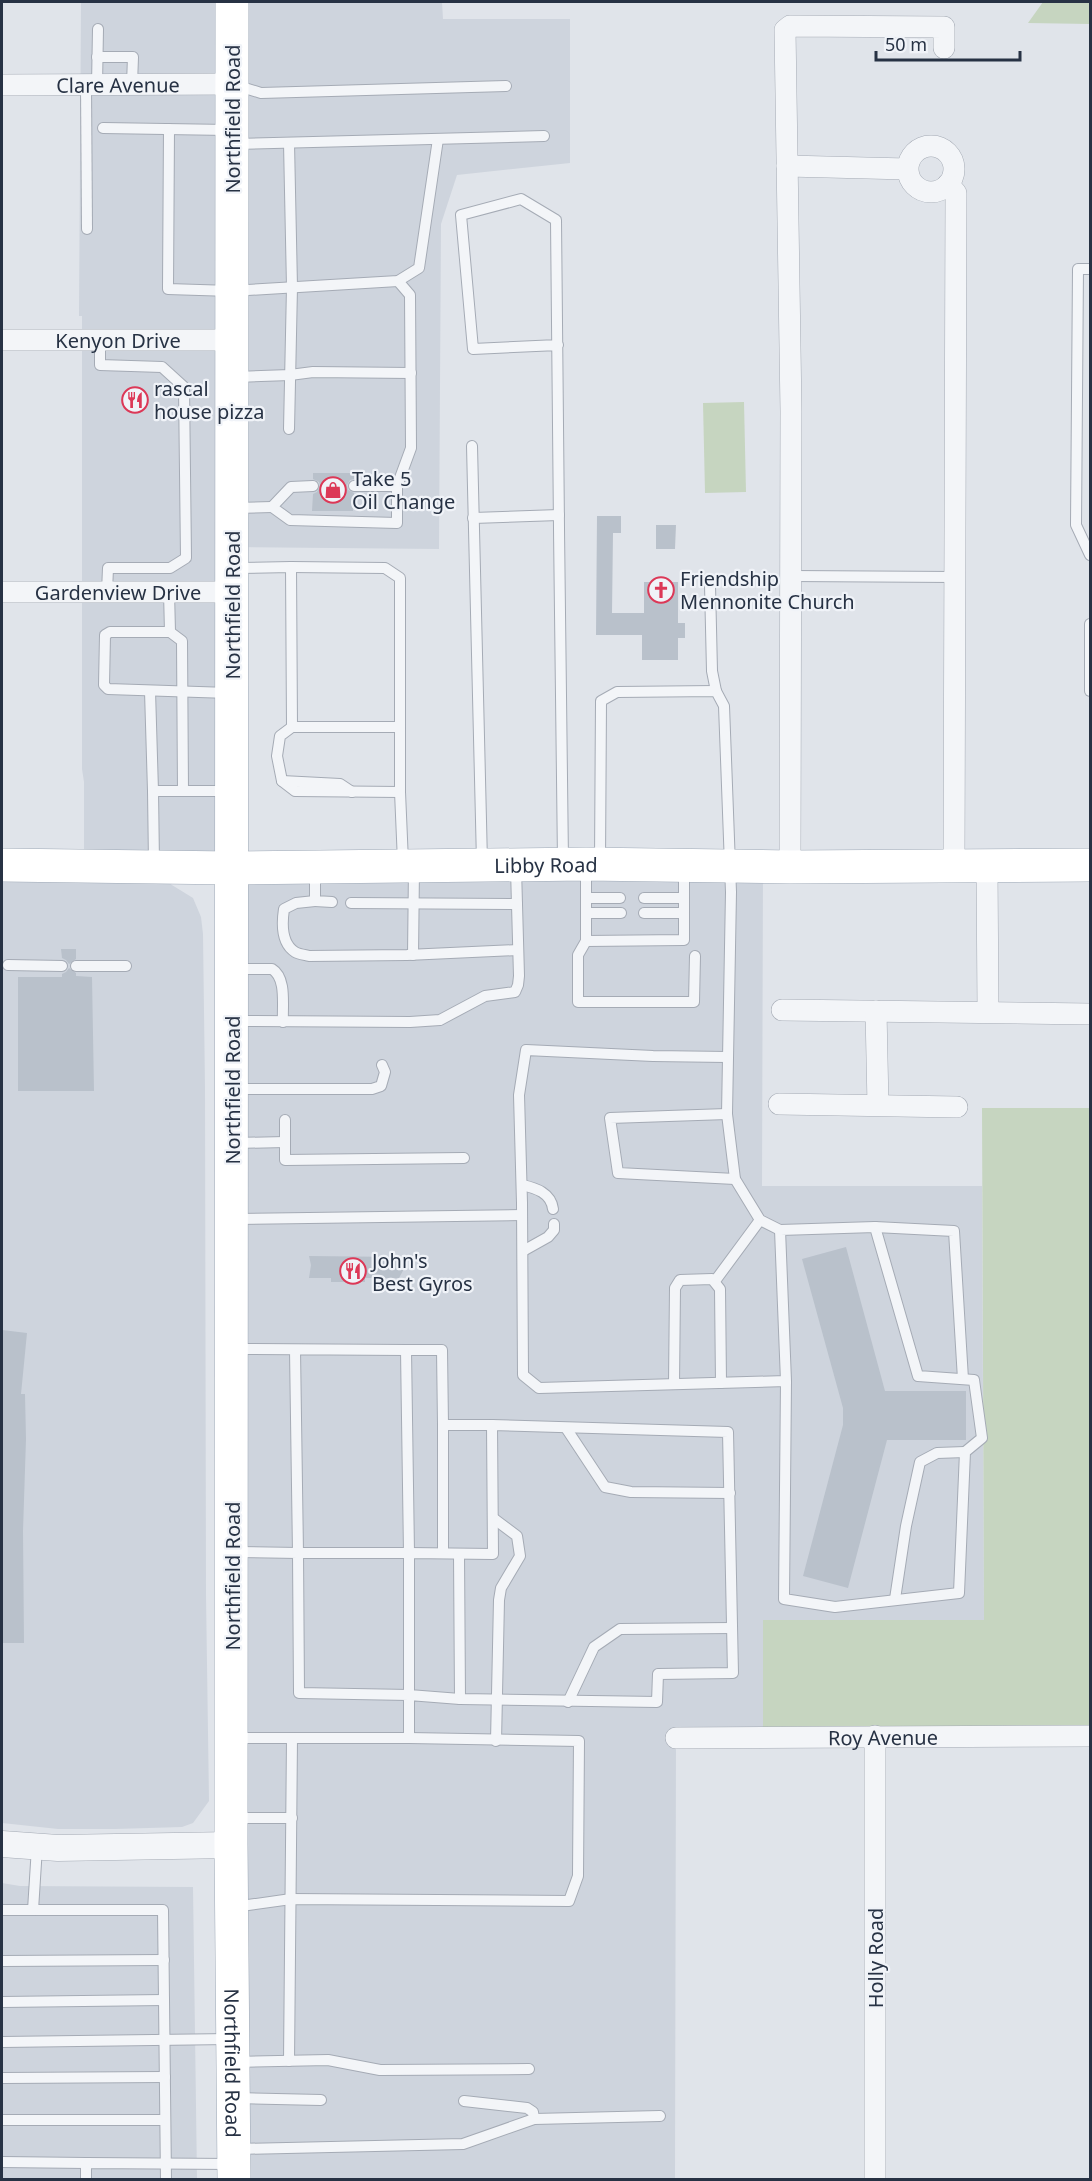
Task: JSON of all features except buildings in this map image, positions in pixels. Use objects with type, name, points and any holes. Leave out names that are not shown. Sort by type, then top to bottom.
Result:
[{"type":"main road","name":"Northfield Road","points":[[232,2],[231,1831],[234,2164]]},
{"type":"main road","name":"Libby Road","points":[[2,866],[232,868],[583,864],[790,867],[1090,866]]},
{"type":"street","points":[[790,867],[791,411],[784,30],[790,26],[944,27],[944,48]]},
{"type":"street","name":"Clare Avenue","points":[[2,85],[232,84]]},
{"type":"street","points":[[934,146],[946,152],[951,159],[954,171],[948,184],[940,190],[928,192],[921,190],[910,180],[907,169],[913,154],[922,148],[934,146]]},
{"type":"street","points":[[787,166],[907,169]]},
{"type":"street","points":[[948,184],[956,193],[954,866]]},
{"type":"street","name":"Kenyon Drive","points":[[2,340],[233,340]]},
{"type":"street","name":"Gardenview Drive","points":[[2,592],[169,592],[232,580]]},
{"type":"street","points":[[987,866],[988,1012]]},
{"type":"street","points":[[782,1010],[1090,1014]]},
{"type":"street","points":[[876,1011],[878,1106]]},
{"type":"street","points":[[779,1104],[957,1107]]},
{"type":"street","name":"Holly Road","points":[[875,1736],[875,2180]]},
{"type":"street","name":"Roy Avenue","points":[[676,1738],[1090,1736]]},
{"type":"street","points":[[2,1844],[58,1848],[231,1831]]},
{"type":"lane","points":[[87,229],[91,85],[98,57],[98,29]]},
{"type":"lane","points":[[98,57],[133,57],[132,84]]},
{"type":"lane","points":[[232,84],[261,93],[507,86]]},
{"type":"lane","points":[[103,128],[169,129],[289,143],[544,136]]},
{"type":"lane","points":[[169,129],[168,289],[231,291],[398,281],[419,268],[438,139]]},
{"type":"lane","points":[[289,143],[292,287],[289,429]]},
{"type":"lane","points":[[558,345],[473,349],[461,215],[521,199],[556,220],[558,345],[559,515],[586,898],[586,941],[578,956],[578,1002],[694,1002],[695,956]]},
{"type":"lane","points":[[1090,269],[1078,269],[1076,525],[1088,544],[1090,555]]},
{"type":"lane","points":[[232,508],[272,507],[290,520],[397,523],[397,486],[411,448],[410,295],[398,281]]},
{"type":"lane","points":[[100,341],[100,365],[162,367],[184,387],[186,558],[170,568],[108,568],[107,592]]},
{"type":"lane","points":[[232,378],[313,372],[411,373]]},
{"type":"lane","points":[[472,446],[482,865]]},
{"type":"lane","points":[[272,507],[291,487],[313,486]]},
{"type":"lane","points":[[354,486],[397,486]]},
{"type":"lane","points":[[473,518],[559,515]]},
{"type":"lane","points":[[232,580],[291,567],[385,568],[400,578],[400,792],[413,904],[413,954]]},
{"type":"lane","points":[[291,567],[291,728]]},
{"type":"lane","points":[[791,576],[954,577]]},
{"type":"lane","points":[[710,585],[712,671],[716,691],[724,706],[731,892],[727,1114],[735,1179],[760,1220],[780,1230],[875,1227],[954,1231],[963,1379]]},
{"type":"lane","points":[[169,592],[170,632]]},
{"type":"lane","points":[[1090,624],[1090,691]]},
{"type":"lane","points":[[183,791],[183,692],[182,641],[170,632],[110,632],[105,635],[104,685],[108,689],[150,691],[183,692],[232,693]]},
{"type":"lane","points":[[150,691],[154,867]]},
{"type":"lane","points":[[583,864],[601,701],[617,692],[716,691]]},
{"type":"lane","points":[[400,728],[291,728],[280,736],[277,756],[282,781],[295,791],[400,792]]},
{"type":"lane","points":[[153,791],[232,791]]},
{"type":"lane","points":[[232,1021],[410,1022],[440,1020],[485,996],[515,992],[518,985],[516,865]]},
{"type":"lane","points":[[586,941],[684,940],[684,865]]},
{"type":"lane","points":[[315,866],[315,901]]},
{"type":"lane","points":[[586,898],[620,898]]},
{"type":"lane","points":[[644,898],[684,898]]},
{"type":"lane","points":[[332,902],[296,903],[284,909],[282,921],[286,941],[294,952],[309,956],[518,950]]},
{"type":"lane","points":[[351,903],[517,904]]},
{"type":"lane","points":[[586,913],[621,913]]},
{"type":"lane","points":[[644,913],[684,913]]},
{"type":"lane","points":[[8,965],[62,966]]},
{"type":"lane","points":[[76,966],[126,966]]},
{"type":"lane","points":[[232,969],[272,969],[277,972],[282,988],[283,1022]]},
{"type":"lane","points":[[727,1056],[653,1056],[525,1050],[519,1095],[523,1375],[539,1388],[786,1382]]},
{"type":"lane","points":[[231,1089],[372,1089],[381,1086],[385,1072],[382,1065]]},
{"type":"lane","points":[[727,1114],[610,1118],[618,1173],[735,1179]]},
{"type":"lane","points":[[285,1120],[285,1160],[464,1158]]},
{"type":"lane","points":[[232,1143],[285,1142]]},
{"type":"lane","points":[[522,1185],[538,1188],[552,1202],[553,1209]]},
{"type":"lane","points":[[232,1219],[522,1215]]},
{"type":"lane","points":[[715,1281],[760,1220]]},
{"type":"lane","points":[[523,1251],[548,1237],[554,1230],[554,1224]]},
{"type":"lane","points":[[875,1227],[918,1376],[974,1380],[982,1438],[965,1452],[937,1453],[920,1462],[906,1526],[895,1599]]},
{"type":"lane","points":[[780,1230],[786,1382],[784,1599],[835,1607],[959,1593],[965,1452]]},
{"type":"lane","points":[[674,1384],[677,1284],[685,1279],[712,1279],[720,1289],[722,1383]]},
{"type":"lane","points":[[232,1349],[442,1350],[443,1554]]},
{"type":"lane","points":[[295,1350],[299,1693],[568,1702],[657,1702],[658,1674],[733,1673],[728,1432],[443,1425]]},
{"type":"lane","points":[[406,1350],[409,1738]]},
{"type":"lane","points":[[232,1552],[493,1554],[492,1425]]},
{"type":"lane","points":[[566,1428],[605,1487],[631,1492],[730,1493]]},
{"type":"lane","points":[[493,1518],[517,1536],[520,1556],[501,1588],[499,1600],[496,1741]]},
{"type":"lane","points":[[459,1554],[460,1699]]},
{"type":"lane","points":[[568,1702],[594,1647],[620,1629],[732,1628]]},
{"type":"lane","points":[[231,1738],[579,1741],[578,1876],[569,1901],[291,1899],[232,1907]]},
{"type":"lane","points":[[289,2061],[292,1738]]},
{"type":"lane","points":[[231,1831],[291,1818]]},
{"type":"lane","points":[[33,1910],[37,1847]]},
{"type":"lane","points":[[2,1910],[163,1910],[166,2180]]},
{"type":"lane","points":[[2,1961],[164,1960]]},
{"type":"lane","points":[[2,2002],[164,2000]]},
{"type":"lane","points":[[2,2042],[164,2040],[289,2061],[328,2060],[380,2070],[529,2069]]},
{"type":"lane","points":[[2,2078],[165,2077]]},
{"type":"lane","points":[[233,2098],[321,2100]]},
{"type":"lane","points":[[464,2101],[527,2108],[533,2112],[534,2119]]},
{"type":"lane","points":[[2,2163],[234,2164],[463,2144],[534,2119],[660,2116]]},
{"type":"lane","points":[[2,2120],[165,2120]]},
{"type":"lane","points":[[86,2163],[86,2180]]},
{"type":"shaded area","points":[[81,2],[442,2],[443,19],[570,19],[570,163],[457,175],[441,224],[439,549],[232,547],[232,868],[84,866],[82,316],[79,316]]},
{"type":"shaded area","points":[[763,866],[762,1186],[982,1186],[984,1620],[763,1620],[763,1737],[676,1738],[675,2179],[234,2179],[232,868]]},
{"type":"shaded area","points":[[2,879],[167,882],[193,898],[201,917],[205,1088],[206,1595],[209,1801],[193,1823],[182,1827],[58,1829],[2,1823]]},
{"type":"shaded area","points":[[2,1883],[20,1886],[193,1887],[197,2179],[2,2179]]},
{"type":"green space","points":[[1043,2],[1090,2],[1090,24],[1028,23]]},
{"type":"green space","points":[[744,402],[746,492],[705,493],[703,403]]},
{"type":"green space","points":[[982,1108],[1090,1108],[1090,1736],[763,1737],[763,1620],[984,1620]]},
{"type":"place","name":"rascal house pizza","points":[[135,400]]},
{"type":"place","name":"Take 5 Oil Change","points":[[333,490]]},
{"type":"place","name":"Friendship Mennonite Church","points":[[661,590]]},
{"type":"place","name":"John's Best Gyros","points":[[353,1271]]}]
